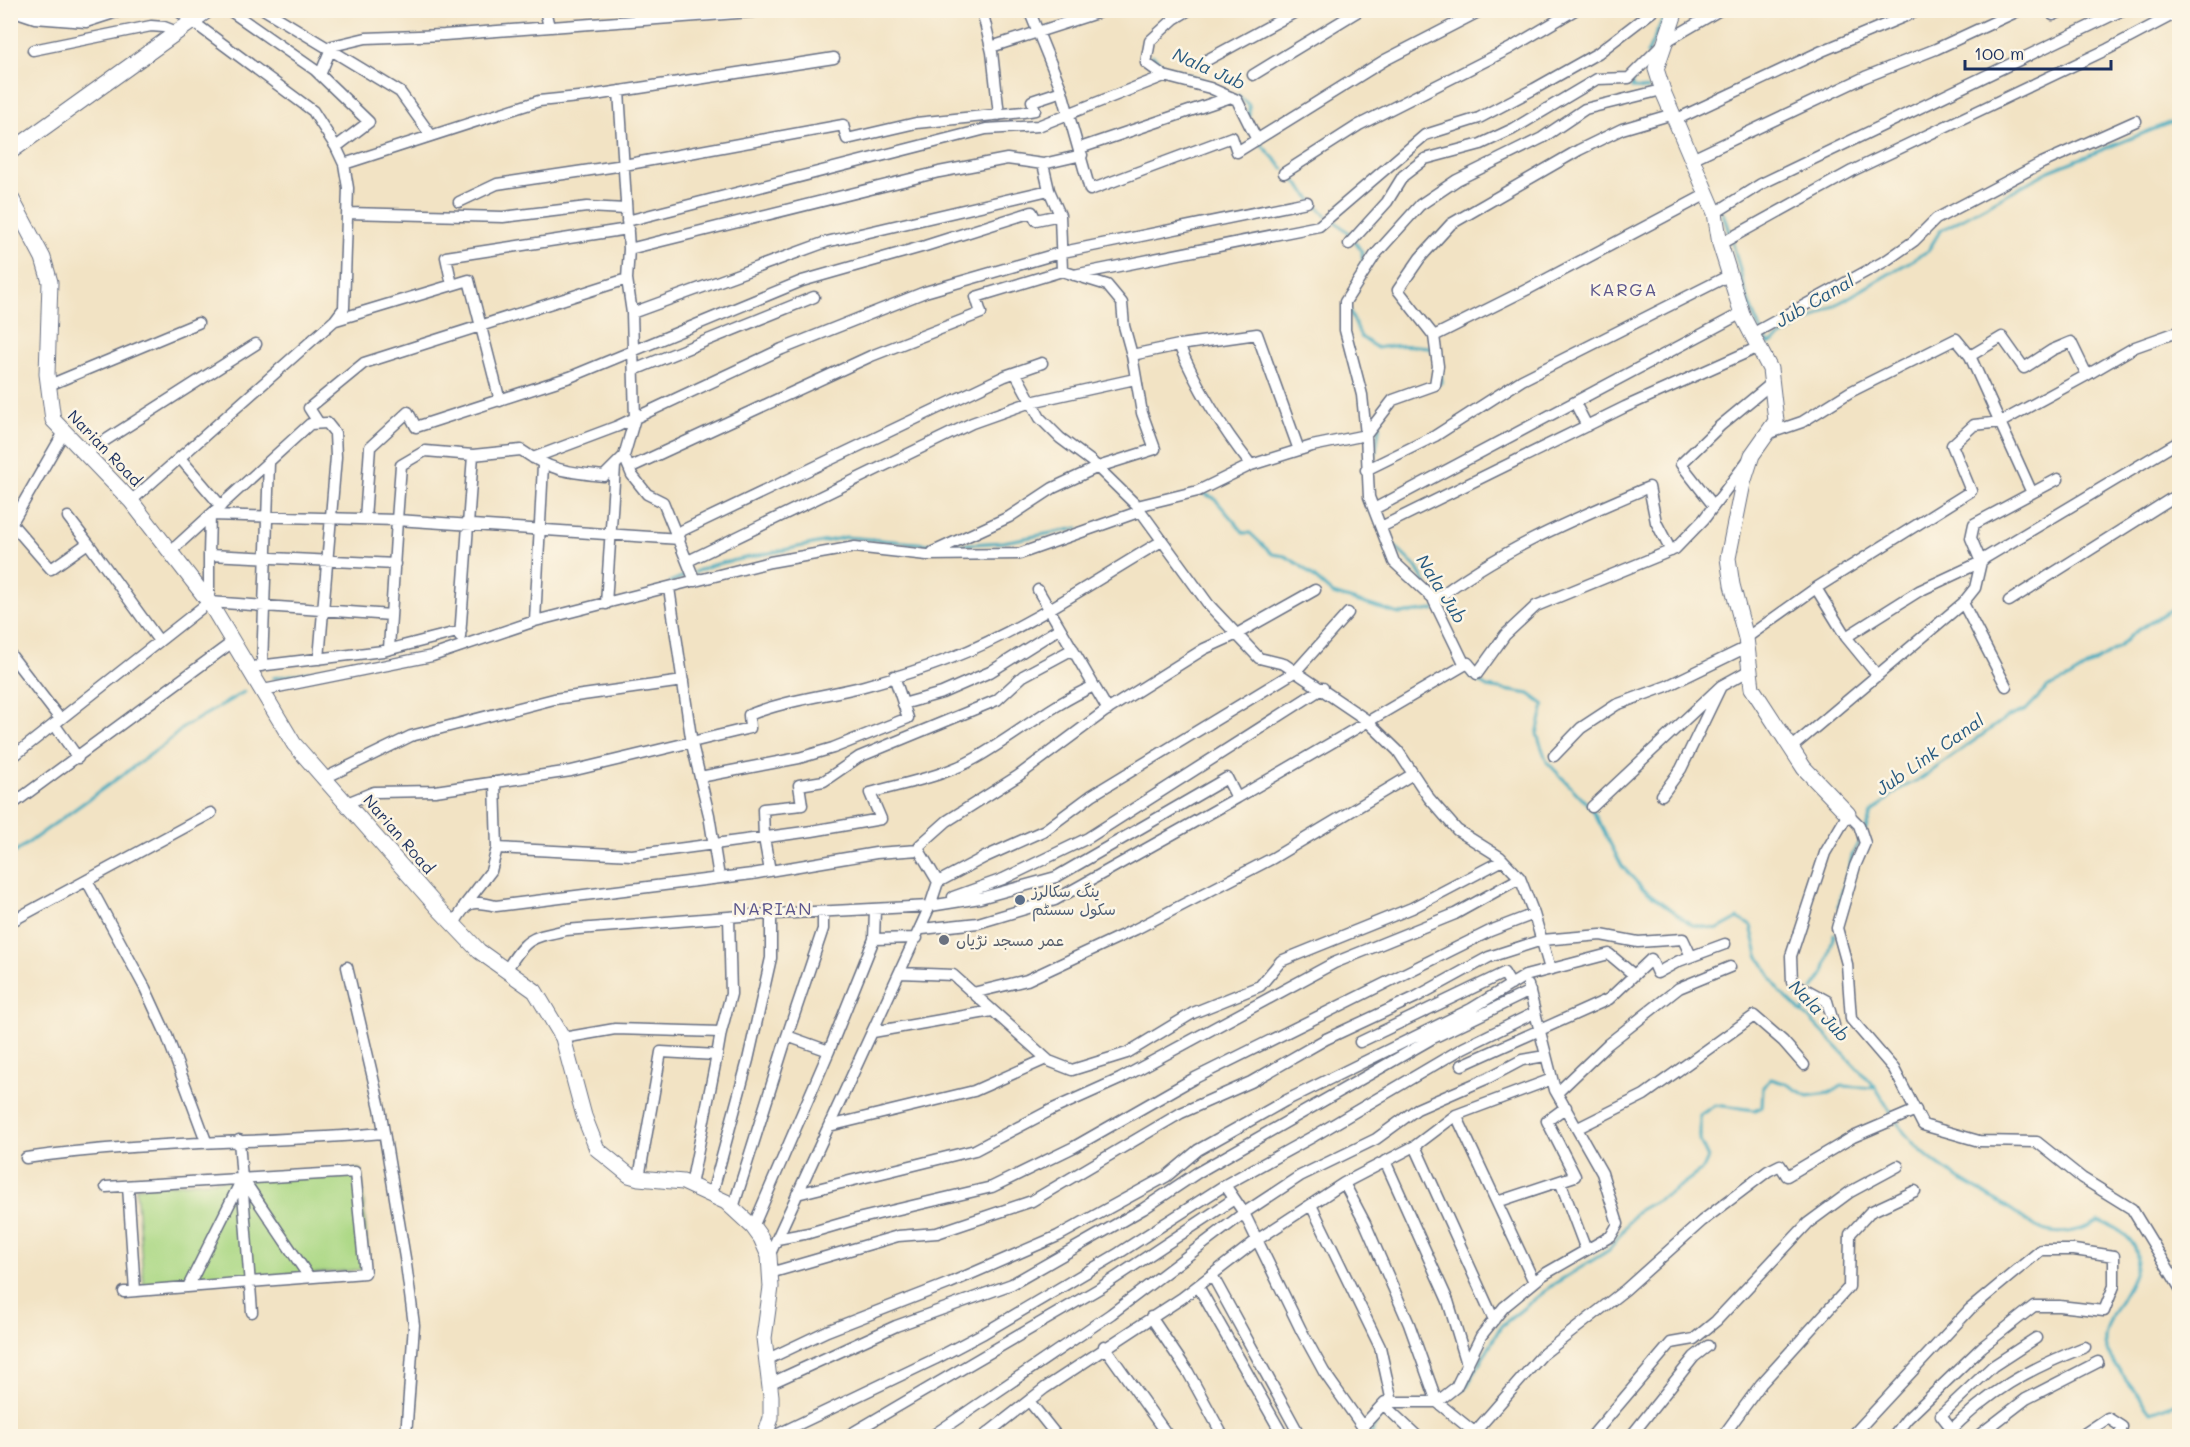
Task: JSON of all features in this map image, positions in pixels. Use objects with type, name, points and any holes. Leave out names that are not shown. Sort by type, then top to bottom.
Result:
[{"type":"main road","points":[[10,152],[208,10]]},
{"type":"main road","points":[[1676,10],[1656,69],[1662,90],[1715,213],[1720,244],[1742,313],[1770,369],[1772,383],[1776,421],[1752,455],[1728,558],[1746,642],[1752,688],[1804,768],[1848,814]]},
{"type":"main road","name":"Narian Road","points":[[10,196],[43,258],[50,282],[47,386],[53,420],[63,434],[131,501],[209,602],[234,641],[256,667],[263,690],[294,744],[479,951],[535,991],[563,1038],[584,1116],[597,1149],[608,1160],[639,1179],[692,1185],[712,1194],[733,1208],[753,1227],[768,1256],[770,1273],[770,1299],[764,1338],[771,1418],[765,1437]]},
{"type":"street","points":[[11,10],[35,18],[86,22],[123,10]]},
{"type":"street","points":[[131,501],[335,320],[344,308],[348,188],[344,164],[336,147],[313,111],[177,10]]},
{"type":"street","points":[[229,10],[320,75],[369,122],[336,147]]},
{"type":"street","points":[[265,10],[330,52],[400,92],[430,134]]},
{"type":"street","points":[[545,10],[549,27]]},
{"type":"street","points":[[320,75],[332,46],[366,38],[779,10]]},
{"type":"street","points":[[982,10],[991,47],[999,115]]},
{"type":"street","points":[[1029,10],[1062,91],[1081,151],[1090,190],[1232,137],[1237,152],[1385,60],[1482,10]]},
{"type":"street","points":[[991,47],[1039,34],[1106,10]]},
{"type":"street","points":[[1189,10],[1172,15],[1150,41],[1146,63],[1164,76],[1210,88],[1237,100],[1257,140]]},
{"type":"street","points":[[1206,60],[1299,10]]},
{"type":"street","points":[[1253,75],[1360,10]]},
{"type":"street","points":[[1284,173],[1359,125],[1509,49],[1575,10]]},
{"type":"street","points":[[1074,275],[1319,226],[1425,135],[1479,118],[1598,54],[1654,10]]},
{"type":"street","points":[[1349,244],[1387,202],[1403,176],[1425,159],[1492,139],[1597,79],[1629,78],[1665,42],[1720,10]]},
{"type":"street","points":[[624,456],[629,468],[647,494],[663,502],[695,581],[770,562],[855,547],[927,555],[1019,554],[1139,508],[1198,491],[1251,465],[1299,450],[1366,435],[1393,400],[1435,385],[1438,366],[1434,336],[1398,290],[1420,258],[1451,224],[1622,129],[1674,117],[1920,10]]},
{"type":"street","points":[[1692,159],[1865,77],[1936,49],[2020,10]]},
{"type":"street","points":[[2051,10],[2053,15],[2064,10]]},
{"type":"street","points":[[1715,213],[1761,184],[2123,10]]},
{"type":"street","points":[[1720,244],[1852,171],[2108,49],[2180,11]]},
{"type":"street","points":[[33,50],[151,26],[164,27],[177,32]]},
{"type":"street","points":[[344,164],[430,134],[539,101],[834,58]]},
{"type":"street","points":[[452,285],[446,257],[627,219],[986,129],[1038,126],[1164,76]]},
{"type":"street","points":[[1465,665],[1435,600],[1394,562],[1374,508],[1366,470],[1366,435],[1362,395],[1345,330],[1346,302],[1375,255],[1420,205],[1457,180],[1542,138],[1585,109],[1662,90]]},
{"type":"street","points":[[388,649],[401,465],[425,451],[473,454],[521,450],[543,465],[564,472],[604,476],[624,456],[635,418],[632,313],[627,279],[629,249],[619,91]]},
{"type":"street","points":[[459,202],[497,184],[624,165],[843,125],[847,139],[916,123],[1035,110],[1032,101],[1062,91]]},
{"type":"street","points":[[629,249],[939,172],[1006,159],[1043,164],[1231,97]]},
{"type":"street","points":[[1381,527],[1755,341],[1887,260],[1914,241],[1936,219],[1956,207],[2042,163],[2136,121]]},
{"type":"street","points":[[1043,164],[1049,190],[1060,215],[1062,271]]},
{"type":"street","points":[[632,313],[826,242],[1049,190]]},
{"type":"street","points":[[1434,336],[1528,290],[1707,194]]},
{"type":"street","points":[[533,458],[635,418],[792,345],[925,292],[1063,252],[1307,202]]},
{"type":"street","points":[[348,213],[503,217],[587,207],[627,219]]},
{"type":"street","points":[[365,519],[370,447],[408,412],[416,427],[500,401],[633,352],[802,281],[925,246],[1032,212],[1036,220],[1060,215]]},
{"type":"street","points":[[629,468],[871,356],[981,313],[976,297],[1062,271],[1107,285],[1122,303],[1124,326],[1132,355],[1142,413],[1155,449],[1098,467],[1053,488],[1009,517],[927,555]]},
{"type":"street","points":[[1366,470],[1435,436],[1522,380],[1730,275]]},
{"type":"street","points":[[318,422],[309,408],[364,363],[627,279]]},
{"type":"street","points":[[335,320],[469,280],[500,401]]},
{"type":"street","points":[[634,370],[814,297]]},
{"type":"street","points":[[1374,508],[1742,313]]},
{"type":"street","points":[[47,386],[198,323]]},
{"type":"street","points":[[1554,756],[1581,728],[1616,705],[1666,686],[1746,642],[1816,588],[1971,490],[1952,445],[1974,425],[2001,422],[2135,347],[2180,331]]},
{"type":"street","points":[[1132,355],[1179,345],[1257,334],[1299,450]]},
{"type":"street","points":[[1970,356],[2002,337],[2024,368],[2052,350],[2071,342],[2087,375]]},
{"type":"street","points":[[1766,434],[1802,422],[1850,392],[1956,339],[1970,356],[2032,493]]},
{"type":"street","points":[[84,454],[256,344]]},
{"type":"street","points":[[1179,345],[1197,388],[1227,435],[1251,465]]},
{"type":"street","points":[[210,515],[397,520],[611,536],[678,536],[894,428],[1005,376],[1042,363]]},
{"type":"street","points":[[1016,374],[1040,418],[1060,438],[1098,467],[1139,508],[1209,605],[1235,635],[1259,658],[1284,664],[1296,671],[1368,722],[1398,751],[1457,830],[1503,860],[1520,879],[1534,914],[1550,969]]},
{"type":"street","points":[[688,561],[972,423],[1031,402],[1135,379]]},
{"type":"street","points":[[1713,505],[1681,465],[1720,426],[1772,383]]},
{"type":"street","points":[[1575,403],[1587,426]]},
{"type":"street","points":[[170,552],[310,424],[327,423],[335,433],[319,659]]},
{"type":"street","points":[[63,434],[11,525],[51,569],[88,543]]},
{"type":"street","points":[[1846,638],[1919,591],[1981,562],[1999,548],[2180,441]]},
{"type":"street","points":[[460,646],[473,454]]},
{"type":"street","points":[[874,939],[919,934],[978,923],[1055,900],[1237,798],[1468,663],[1477,674],[1505,635],[1536,606],[1671,551],[1704,519],[1752,455]]},
{"type":"street","points":[[180,458],[221,506]]},
{"type":"street","points":[[269,462],[264,606],[256,667],[388,649],[461,631]]},
{"type":"street","points":[[535,621],[543,465]]},
{"type":"street","points":[[606,604],[615,466]]},
{"type":"street","points":[[1791,748],[1963,603],[1979,580],[1981,562],[1971,538],[1974,524],[2058,479]]},
{"type":"street","points":[[1435,600],[1477,568],[1538,536],[1649,487],[1656,522],[1671,551]]},
{"type":"street","points":[[2009,601],[2180,493]]},
{"type":"street","points":[[209,602],[210,515]]},
{"type":"street","points":[[68,517],[159,641]]},
{"type":"street","points":[[347,803],[374,792],[435,791],[571,771],[692,744],[750,728],[749,715],[768,708],[864,686],[951,658],[1049,609],[1162,541]]},
{"type":"street","points":[[209,555],[395,564]]},
{"type":"street","points":[[263,690],[432,656],[535,621],[700,579]]},
{"type":"street","points":[[669,588],[692,744],[714,845],[718,877]]},
{"type":"street","points":[[1816,588],[1846,638],[1878,676]]},
{"type":"street","points":[[1038,590],[1108,710]]},
{"type":"street","points":[[919,850],[923,841],[947,821],[1018,776],[1108,710],[1204,649],[1235,635],[1316,590]]},
{"type":"street","points":[[10,759],[209,602],[391,615]]},
{"type":"street","points":[[1963,603],[2006,686]]},
{"type":"street","points":[[768,1256],[919,934],[938,882],[985,856],[1046,830],[1092,795],[1296,671],[1348,613]]},
{"type":"street","points":[[903,704],[942,693],[990,672],[1060,628]]},
{"type":"street","points":[[10,806],[234,641]]},
{"type":"street","points":[[770,871],[764,838],[763,809],[802,805],[799,785],[824,781],[859,757],[997,700],[1023,676],[1073,649]]},
{"type":"street","points":[[10,654],[57,722],[78,758]]},
{"type":"street","points":[[1592,807],[1721,686],[1750,670]]},
{"type":"street","points":[[700,777],[799,758],[833,748],[908,718],[894,676]]},
{"type":"street","points":[[326,778],[411,736],[554,699],[683,681]]},
{"type":"street","points":[[497,848],[632,855],[764,838],[881,819],[870,792],[929,777],[974,759],[1065,699],[1094,686]]},
{"type":"street","points":[[1662,795],[1681,769],[1721,686]]},
{"type":"street","points":[[930,906],[1003,879],[1088,838],[1323,688]]},
{"type":"street","points":[[973,993],[1027,980],[1136,929],[1273,858],[1413,774]]},
{"type":"street","points":[[507,969],[523,944],[537,936],[566,930],[729,917],[930,906],[980,898],[1056,877],[1227,778],[1237,798]]},
{"type":"street","points":[[454,924],[464,906],[491,871],[497,848],[495,782]]},
{"type":"street","points":[[10,922],[211,813]]},
{"type":"street","points":[[1834,1025],[1827,1001],[1792,982],[1791,956],[1825,853],[1848,814],[1859,825],[1865,843],[1855,866],[1837,928],[1847,964],[1851,1019],[1894,1069],[1923,1125],[1979,1141],[2037,1142],[2082,1178],[2132,1209],[2180,1288]]},
{"type":"street","points":[[919,850],[938,882]]},
{"type":"street","points":[[464,906],[477,901],[496,906],[770,871],[876,853],[919,850]]},
{"type":"street","points":[[900,973],[954,975],[1046,1059],[1072,1070],[1127,1053],[1193,1012],[1260,986],[1281,961],[1412,908],[1503,860]]},
{"type":"street","points":[[797,1194],[975,1150],[1051,1110],[1120,1079],[1296,986],[1334,963],[1455,914],[1520,879]]},
{"type":"street","points":[[87,881],[163,1027],[189,1088],[206,1141]]},
{"type":"street","points":[[753,1227],[829,1051],[874,939],[875,910]]},
{"type":"street","points":[[733,1208],[787,1036],[824,929],[823,912]]},
{"type":"street","points":[[777,1239],[992,1187],[1074,1146],[1193,1079],[1490,931],[1534,914]]},
{"type":"street","points":[[712,1194],[748,1060],[771,957],[771,915]]},
{"type":"street","points":[[692,1185],[721,1032],[731,994],[729,917]]},
{"type":"street","points":[[770,1273],[898,1236],[938,1233],[1032,1201],[1181,1113],[1251,1082],[1326,1039],[1416,997],[1489,957],[1542,940],[1601,935],[1638,942],[1683,939],[1691,956]]},
{"type":"street","points":[[1462,1065],[1504,1044],[1539,1032],[1609,999],[1651,959],[1657,973],[1691,956],[1725,944]]},
{"type":"street","points":[[766,1360],[827,1331],[950,1283],[1058,1236],[1167,1176],[1198,1150],[1285,1101],[1471,1008],[1525,976],[1609,954],[1634,975]]},
{"type":"street","points":[[347,967],[380,1108],[414,1325],[406,1437]]},
{"type":"street","points":[[1557,1093],[1608,1044],[1679,988],[1730,967]]},
{"type":"street","points":[[1360,1042],[1504,973],[1510,985]]},
{"type":"street","points":[[1362,1427],[1388,1403],[1437,1402],[1456,1387],[1481,1336],[1504,1307],[1534,1282],[1611,1236],[1618,1224],[1602,1173],[1557,1093],[1545,1056],[1525,976]]},
{"type":"street","points":[[769,1384],[896,1326],[1012,1284],[1143,1209],[1197,1173],[1433,1038],[1530,992]]},
{"type":"street","points":[[873,1032],[993,1011]]},
{"type":"street","points":[[774,1437],[984,1333],[1119,1253],[1225,1185],[1314,1136],[1463,1048],[1534,1013]]},
{"type":"street","points":[[1578,1128],[1644,1095],[1754,1016],[1783,1041],[1804,1065]]},
{"type":"street","points":[[563,1038],[615,1029],[721,1032]]},
{"type":"street","points":[[787,1036],[829,1051]]},
{"type":"street","points":[[639,1179],[661,1052],[717,1055]]},
{"type":"street","points":[[932,1437],[1111,1314],[1244,1213],[1300,1176],[1376,1139],[1417,1109],[1488,1078],[1522,1060],[1545,1056]]},
{"type":"street","points":[[829,1126],[974,1091],[1046,1059]]},
{"type":"street","points":[[984,1437],[1104,1346],[1198,1286],[1257,1240],[1344,1183],[1415,1146],[1456,1115],[1552,1079]]},
{"type":"street","points":[[1497,1202],[1575,1176],[1547,1121],[1566,1107]]},
{"type":"street","points":[[1344,1183],[1365,1222],[1409,1324],[1437,1402],[1477,1435],[1542,1355],[1625,1290],[1702,1221],[1768,1171],[1780,1165],[1787,1176],[1853,1137],[1916,1110]]},
{"type":"street","points":[[1456,1115],[1534,1282]]},
{"type":"street","points":[[26,1158],[82,1150],[206,1141],[383,1133]]},
{"type":"street","points":[[239,1140],[252,1312]]},
{"type":"street","points":[[1415,1146],[1494,1320]]},
{"type":"street","points":[[1385,1161],[1448,1300],[1467,1364]]},
{"type":"street","points":[[1592,1437],[1671,1343],[1694,1339],[1716,1321],[1808,1223],[1850,1192],[1898,1166]]},
{"type":"street","points":[[106,1187],[355,1172],[365,1273],[130,1292],[128,1186]]},
{"type":"street","points":[[242,1179],[309,1277]]},
{"type":"street","points":[[188,1287],[242,1179]]},
{"type":"street","points":[[1560,1181],[1586,1250]]},
{"type":"street","points":[[1225,1185],[1244,1213],[1324,1372],[1369,1437]]},
{"type":"street","points":[[1723,1437],[1761,1384],[1849,1287],[1850,1234],[1870,1212],[1916,1191]]},
{"type":"street","points":[[847,1437],[1100,1287],[1234,1199]]},
{"type":"street","points":[[1311,1205],[1380,1347],[1388,1403],[1417,1437]]},
{"type":"street","points":[[1851,1437],[1970,1310],[2041,1250],[2074,1250],[2114,1256],[2114,1286],[2104,1311],[2034,1306],[1982,1347],[1907,1419],[1894,1437]]},
{"type":"street","points":[[1212,1275],[1300,1437]]},
{"type":"street","points":[[1198,1286],[1283,1437]]},
{"type":"street","points":[[1151,1317],[1188,1372],[1223,1437]]},
{"type":"street","points":[[2036,1338],[1993,1366],[1941,1415],[1948,1433],[2006,1383],[2040,1365],[2085,1347]]},
{"type":"street","points":[[1104,1346],[1167,1437]]},
{"type":"street","points":[[1631,1437],[1694,1357],[1708,1346]]},
{"type":"street","points":[[1978,1437],[2026,1399],[2098,1362]]},
{"type":"street","points":[[1029,1401],[1057,1437]]},
{"type":"street","points":[[2081,1437],[2108,1418],[2122,1427],[2119,1437]]},
{"type":"green space","points":[[361,1169],[369,1269],[144,1287],[136,1187]]},
{"type":"waterway","name":"Jub Canal","points":[[1647,54],[1667,10]]},
{"type":"waterway","name":"Nala Jub","points":[[1152,55],[1163,65],[1207,82]]},
{"type":"waterway","name":"Jub Canal","points":[[1633,78],[1632,88],[1648,89]]},
{"type":"waterway","name":"Nala Jub","points":[[1238,95],[1249,105],[1249,116]]},
{"type":"waterway","name":"Jub Canal","points":[[1732,241],[1746,294],[1755,319],[1769,344],[1928,251],[1940,231],[2049,171],[2174,121],[2180,114]]},
{"type":"waterway","name":"Nala Jub","points":[[1258,141],[1284,169]]},
{"type":"waterway","name":"Nala Jub","points":[[1289,174],[1326,216]]},
{"type":"waterway","name":"Jub Canal","points":[[1723,213],[1730,235]]},
{"type":"waterway","name":"Nala Jub","points":[[1332,219],[1352,236]]},
{"type":"waterway","name":"Nala Jub","points":[[1355,242],[1362,252],[1363,266]]},
{"type":"waterway","name":"Nala Jub","points":[[1349,310],[1361,337],[1377,348],[1409,345],[1429,347],[1432,351]]},
{"type":"waterway","name":"Nala Jub","points":[[1437,384],[1442,382],[1441,373]]},
{"type":"waterway","name":"Nala Jub","points":[[1374,462],[1380,424]]},
{"type":"waterway","points":[[1202,493],[1214,498],[1244,533],[1250,533],[1272,554],[1285,556],[1300,565],[1333,594],[1399,614],[1434,610]]},
{"type":"waterway","points":[[957,545],[1003,542],[1078,528]]},
{"type":"waterway","points":[[695,572],[712,565],[846,537],[938,545]]},
{"type":"waterway","name":"Nala Jub","points":[[1392,544],[1416,567],[1427,586]]},
{"type":"waterway","points":[[670,582],[689,574]]},
{"type":"waterway","name":"Jub Link Canal","points":[[1865,831],[1871,814],[1898,790],[1922,778],[2006,718],[2026,710],[2047,688],[2069,678],[2119,647],[2133,633],[2180,604]]},
{"type":"waterway","points":[[273,678],[369,663]]},
{"type":"waterway","name":"Nala Jub","points":[[1466,668],[1470,676],[1487,687],[1529,694],[1544,705],[1537,734],[1547,762],[1592,809],[1622,866],[1642,888],[1692,925],[1718,929],[1738,918],[1751,926],[1758,955],[1780,992],[1816,1025],[1876,1088],[1893,1116]]},
{"type":"waterway","points":[[10,856],[165,744],[184,727],[244,692]]},
{"type":"waterway","name":"Jub Link Canal","points":[[1838,907],[1853,853],[1860,840]]},
{"type":"waterway","name":"Jub Link Canal","points":[[1813,989],[1824,973],[1834,934]]},
{"type":"waterway","name":"Jub Link Canal","points":[[1803,1013],[1809,995]]},
{"type":"waterway","name":"Nala Jub","points":[[1456,1393],[1465,1389],[1501,1326],[1554,1284],[1609,1250],[1636,1212],[1672,1192],[1703,1169],[1708,1158],[1700,1141],[1700,1115],[1715,1105],[1755,1110],[1762,1107],[1763,1087],[1771,1079],[1787,1084],[1807,1096],[1829,1093],[1842,1086],[1875,1088]]},
{"type":"waterway","name":"Nala Jub","points":[[1897,1122],[1908,1137],[1933,1161],[2036,1227],[2046,1231],[2067,1232],[2099,1221],[2123,1233],[2135,1247],[2137,1262],[2132,1278],[2107,1328],[2105,1344],[2107,1350],[2111,1359],[2151,1412],[2178,1402],[2180,1398]]},
{"type":"waterway","name":"Nala Jub","points":[[1370,1435],[1384,1409]]},
{"type":"place","name":"ینگ سکالرز سکول سسٹم","points":[[1020,900]]},
{"type":"place","name":"عمر مسجد نڑیاں","points":[[944,940]]},
{"type":"district","name":"KARGA","points":[[1624,290]]},
{"type":"district","name":"NARIAN","points":[[773,909]]}]
